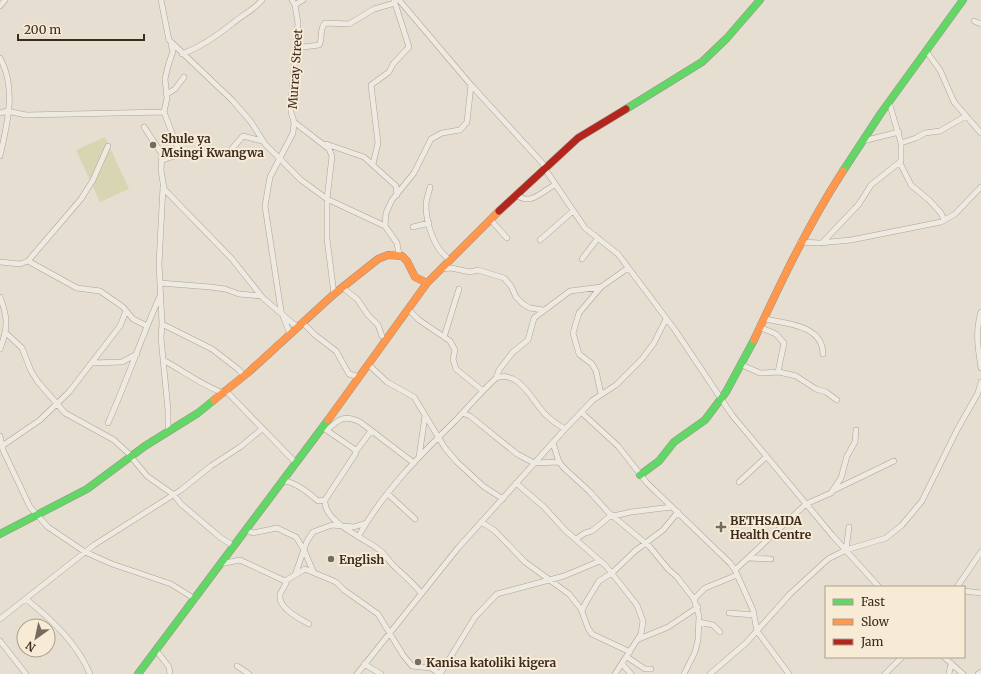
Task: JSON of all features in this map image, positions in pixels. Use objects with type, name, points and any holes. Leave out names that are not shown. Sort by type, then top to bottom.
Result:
[{"type":"street","points":[[0,6],[5,0]]},
{"type":"street","points":[[182,54],[196,48],[225,30],[256,7],[262,0]]},
{"type":"street","points":[[293,3],[303,0]]},
{"type":"street","points":[[138,674],[296,463],[324,429],[408,309],[439,269],[490,219],[578,138],[702,62],[718,47],[760,0]]},
{"type":"street","points":[[640,475],[659,461],[674,442],[705,420],[721,399],[742,365],[800,242],[820,207],[889,102],[963,0]]},
{"type":"street","points":[[160,1],[168,38],[173,51],[165,79],[167,94],[164,112],[180,154]]},
{"type":"street","points":[[295,48],[319,45],[321,42],[322,26],[324,23],[349,24],[374,9],[396,1]]},
{"type":"street","points":[[396,1],[545,168],[585,228],[614,250],[666,319],[732,415],[806,504],[878,586]]},
{"type":"street","points":[[373,164],[378,143],[370,85],[389,72],[393,64],[409,46],[396,1]]},
{"type":"street","name":"Murray Street","points":[[282,314],[265,206],[269,180],[293,133],[294,122],[291,112],[298,22],[293,3]]},
{"type":"street","points":[[974,21],[981,24]]},
{"type":"street","points":[[170,42],[233,101],[251,122],[262,141],[301,180],[327,199],[385,226],[397,243],[399,255]]},
{"type":"street","points":[[926,50],[940,70],[950,96],[981,133]]},
{"type":"street","points":[[0,58],[9,80],[7,111],[8,125],[0,156]]},
{"type":"street","points":[[167,94],[175,88],[184,77]]},
{"type":"street","points":[[385,226],[386,213],[397,195],[399,188],[418,166],[431,139],[442,133],[464,127],[467,122],[471,85]]},
{"type":"street","points":[[822,243],[859,204],[871,185],[900,163],[902,156],[901,143],[889,102]]},
{"type":"street","points":[[0,113],[7,111],[26,115],[164,112]]},
{"type":"street","points":[[901,143],[926,133],[940,131],[966,116]]},
{"type":"street","points":[[294,122],[329,149],[332,158],[327,199],[328,259],[334,294]]},
{"type":"street","points":[[144,127],[159,150],[163,160],[161,170],[163,186],[160,283],[162,324],[161,338],[168,410],[168,432]]},
{"type":"street","points":[[863,142],[899,132]]},
{"type":"street","points":[[163,160],[180,154],[228,152],[244,136],[262,141]]},
{"type":"street","points":[[322,143],[361,155],[399,188]]},
{"type":"street","points":[[0,262],[20,264],[28,261],[81,200],[93,180],[108,146]]},
{"type":"street","points":[[332,158],[342,150]]},
{"type":"street","points":[[900,163],[911,185],[941,212],[944,220]]},
{"type":"street","points":[[516,196],[527,201],[555,185]]},
{"type":"street","points":[[163,186],[214,242],[232,259],[261,296],[282,314],[336,351],[350,374],[360,377]]},
{"type":"street","points":[[430,187],[426,205],[429,223],[436,242],[449,259]]},
{"type":"street","points":[[800,242],[822,243],[887,233],[944,220],[956,214],[981,187]]},
{"type":"street","points":[[540,240],[573,211]]},
{"type":"street","points":[[490,219],[507,238]]},
{"type":"street","points":[[413,227],[429,223]]},
{"type":"street","points":[[582,259],[598,238]]},
{"type":"street","points":[[0,534],[87,489],[131,457],[198,413],[244,376],[342,287],[378,259],[388,255],[399,255],[407,261],[415,277],[427,283]]},
{"type":"street","points":[[28,261],[77,288],[100,291],[121,306],[133,319],[147,326]]},
{"type":"street","points":[[439,269],[451,268],[470,272],[478,270],[504,278],[511,286],[516,297],[523,304],[530,308],[544,310]]},
{"type":"street","points":[[601,394],[595,367],[578,354],[573,333],[579,313],[602,287],[628,268]]},
{"type":"street","points":[[160,283],[226,289],[239,294],[261,296]]},
{"type":"street","points":[[342,287],[357,299],[368,315],[378,325],[382,336]]},
{"type":"street","points":[[358,537],[366,523],[414,463],[438,436],[496,378],[499,370],[513,352],[528,340],[533,319],[570,291],[602,287]]},
{"type":"street","points":[[444,337],[459,289]]},
{"type":"street","points":[[108,423],[161,294]]},
{"type":"street","points":[[0,349],[6,333],[7,323],[1,300]]},
{"type":"street","points":[[408,309],[419,320],[444,337],[455,349],[453,359],[456,369],[483,391]]},
{"type":"street","points":[[2,446],[34,425],[56,405],[93,363],[120,326],[126,312]]},
{"type":"street","points":[[981,312],[977,333],[981,368]]},
{"type":"street","points":[[282,314],[290,334]]},
{"type":"street","points":[[357,674],[421,593],[481,522],[534,463],[581,412],[601,394],[616,385],[642,359],[654,343],[666,319]]},
{"type":"street","points":[[764,319],[811,331],[822,342],[823,354]]},
{"type":"street","points":[[162,324],[212,349],[238,369],[244,376]]},
{"type":"street","points":[[759,327],[776,334],[784,343],[778,372]]},
{"type":"street","points":[[6,333],[22,348],[31,371],[56,405],[68,416],[86,424],[114,440],[148,476],[174,495],[182,504],[221,538],[234,546]]},
{"type":"street","points":[[93,363],[122,362],[137,354]]},
{"type":"street","points":[[163,360],[207,386],[225,392],[296,463]]},
{"type":"street","points":[[369,365],[387,382],[414,397],[438,436],[457,462],[483,486],[503,499]]},
{"type":"street","points":[[742,365],[760,373],[778,372],[796,376],[816,389],[826,392],[837,400]]},
{"type":"street","points":[[496,378],[509,378],[523,386],[545,414],[565,429]]},
{"type":"street","points":[[710,674],[726,662],[757,631],[790,594],[822,564],[833,556],[846,550],[886,538],[897,530],[914,511],[928,490],[933,475],[978,393],[981,382]]},
{"type":"street","points":[[581,412],[618,446],[640,475],[736,572],[754,615],[757,631],[789,674]]},
{"type":"street","points":[[462,413],[470,416],[513,451],[534,463],[559,462]]},
{"type":"street","points":[[419,458],[425,416]]},
{"type":"street","points":[[324,429],[347,417],[358,421],[414,463]]},
{"type":"street","points":[[0,619],[85,552],[174,495],[262,429]]},
{"type":"street","points":[[324,429],[356,451]]},
{"type":"street","points":[[834,490],[841,478],[847,456],[855,442],[856,430]]},
{"type":"street","points":[[371,431],[356,451],[356,455],[325,500],[325,508],[336,522],[382,552],[395,567],[412,580],[421,593]]},
{"type":"street","points":[[0,436],[2,446],[30,507],[48,527],[85,552],[120,567],[171,584],[195,598]]},
{"type":"street","points":[[553,443],[559,462],[613,516],[646,544],[668,570],[677,577],[694,599],[698,607],[699,622],[697,646],[684,674]]},
{"type":"street","points":[[739,482],[766,457]]},
{"type":"street","points":[[694,599],[705,588],[736,572],[806,504],[827,496],[834,490],[894,461]]},
{"type":"street","points":[[284,481],[290,482],[308,492],[318,501],[325,500]]},
{"type":"street","points":[[516,483],[544,507],[566,531],[600,561],[633,599],[641,616],[643,626],[639,639],[615,674]]},
{"type":"street","points":[[388,494],[415,519]]},
{"type":"street","points":[[576,539],[585,533],[592,531],[609,517],[631,512],[672,507]]},
{"type":"street","points":[[582,611],[595,586],[602,579],[612,573],[635,551],[663,530],[678,512]]},
{"type":"street","points":[[481,522],[494,530],[524,562],[566,591],[582,611],[588,628],[592,634],[629,654],[645,669],[651,668]]},
{"type":"street","points":[[295,575],[308,538],[313,532],[332,525],[354,527],[366,523]]},
{"type":"street","points":[[846,550],[849,527]]},
{"type":"street","points":[[246,530],[253,533],[279,528],[297,538],[313,571]]},
{"type":"street","points":[[958,586],[981,552]]},
{"type":"street","points":[[749,558],[771,559]]},
{"type":"street","points":[[220,564],[240,560],[267,571],[282,580],[287,580]]},
{"type":"street","points":[[309,624],[290,612],[281,602],[280,595],[287,580],[304,570],[313,571],[336,582],[344,590],[376,612],[403,655],[413,666],[431,668],[440,674],[475,617],[489,601],[500,592],[564,576],[600,561]]},
{"type":"street","points":[[965,591],[981,593]]},
{"type":"street","points":[[26,599],[60,629],[79,654],[90,674]]},
{"type":"street","points":[[639,639],[668,628],[698,607]]},
{"type":"street","points":[[728,613],[754,615]]},
{"type":"street","points":[[699,622],[713,625],[720,632]]},
{"type":"street","points":[[0,640],[26,674]]},
{"type":"street","points":[[156,650],[169,667],[170,674]]},
{"type":"street","points":[[885,674],[901,658]]},
{"type":"street","points":[[945,658],[963,674]]},
{"type":"street","points":[[949,674],[951,663]]},
{"type":"street","points":[[364,664],[381,674]]},
{"type":"street","points":[[622,664],[630,674]]},
{"type":"street","points":[[237,666],[249,674]]},
{"type":"shaded area","points":[[105,137],[129,189],[100,202],[76,150]]},
{"type":"traffic: fast","points":[[626,109],[702,62],[727,38],[760,0]]},
{"type":"traffic: fast","points":[[843,171],[881,113],[963,0]]},
{"type":"traffic: fast","points":[[640,475],[659,461],[674,442],[705,420],[726,392],[754,340]]},
{"type":"traffic: fast","points":[[0,534],[87,489],[145,446],[198,413],[214,400]]},
{"type":"traffic: fast","points":[[138,674],[328,420]]},
{"type":"traffic: slow","points":[[754,340],[785,275],[818,212],[843,171]]},
{"type":"traffic: slow","points":[[328,420],[427,283],[499,211]]},
{"type":"traffic: slow","points":[[214,400],[250,371],[334,294],[378,259],[388,255],[402,256],[407,261],[415,277],[427,283]]},
{"type":"traffic: jam","points":[[499,211],[578,138],[626,109]]},
{"type":"place","name":"Shule ya Msingi Kwangwa","points":[[153,145]]},
{"type":"place","name":"BETHSAIDA Health Centre","points":[[721,527]]},
{"type":"place","name":"English","points":[[331,559]]},
{"type":"place","name":"Kanisa katoliki kigera","points":[[418,662]]}]
